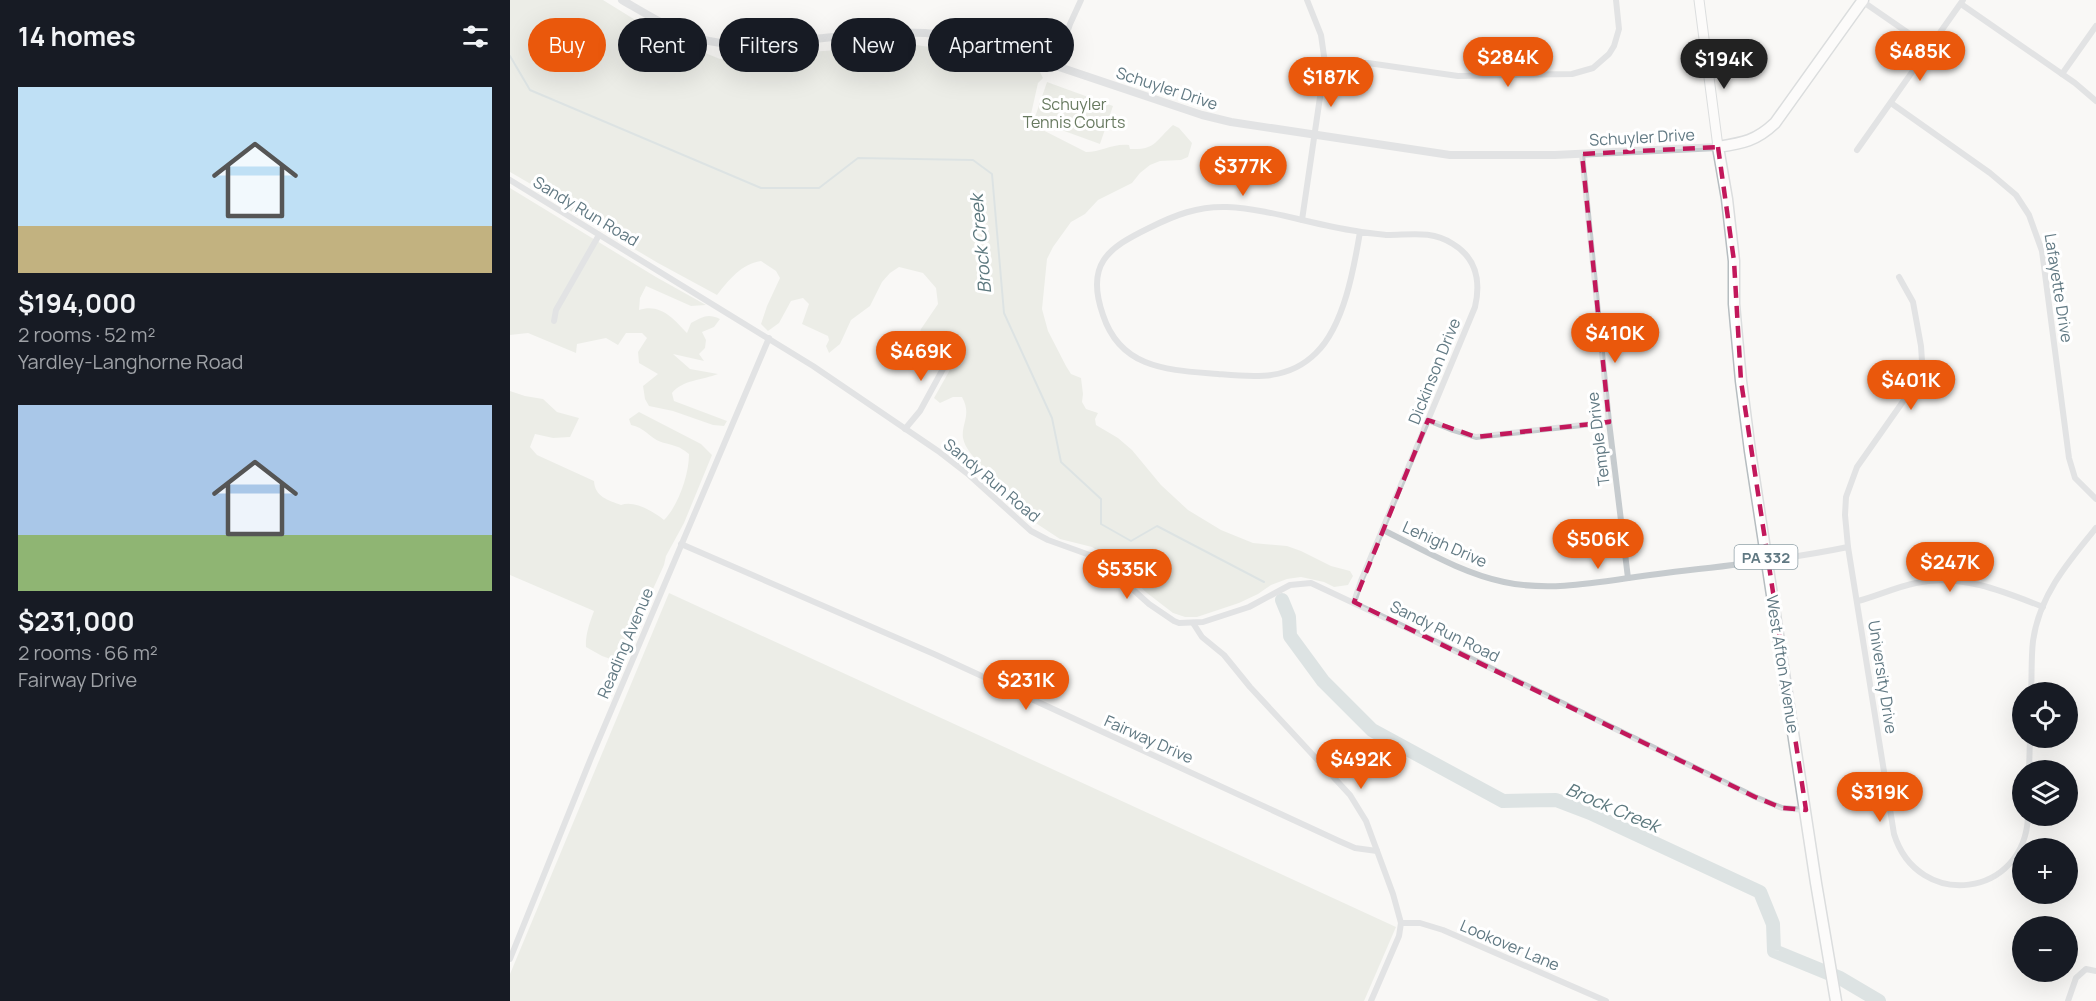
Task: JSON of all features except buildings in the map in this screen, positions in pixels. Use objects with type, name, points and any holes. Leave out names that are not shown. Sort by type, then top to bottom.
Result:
[{"type":"main road","points":[[1700,0],[1718,147],[1746,142],[1766,132],[1775,123],[1863,0]]},
{"type":"main road","name":"West Afton Avenue","points":[[1718,147],[1734,261],[1734,304],[1741,381],[1836,1001]]},
{"type":"street","points":[[1073,18],[1081,0]]},
{"type":"street","points":[[1302,220],[1325,63],[1321,35],[1307,0]]},
{"type":"street","points":[[1325,63],[1368,63],[1469,76],[1572,74],[1593,68],[1614,46],[1618,29],[1616,0]]},
{"type":"street","points":[[1863,0],[1930,48]]},
{"type":"street","name":"Schuyler Drive","points":[[627,1],[678,31],[724,43],[768,44],[898,31],[928,33]]},
{"type":"street","points":[[1857,150],[1962,2],[2096,101]]},
{"type":"street","points":[[2062,74],[2096,26]]},
{"type":"street","name":"Schuyler Drive","points":[[1074,72],[1202,115],[1450,155],[1582,154],[1718,147]]},
{"type":"street","name":"Lafayette Drive","points":[[1891,103],[2003,183],[2016,195],[2029,214],[2042,251],[2069,458],[2075,478],[2096,499]]},
{"type":"street","name":"Temple Drive","points":[[1582,154],[1609,422],[1628,578]]},
{"type":"street","name":"Sandy Run Road","points":[[510,180],[813,366],[969,475],[1031,531],[1048,540],[1098,558],[1158,612],[1174,621],[1203,622],[1249,607],[1282,589],[1300,583],[1316,585],[1755,796],[1782,808],[1806,810]]},
{"type":"street","name":"Dickinson Drive","points":[[1354,602],[1475,307],[1478,286],[1474,266],[1462,250],[1447,240],[1433,235],[1416,233],[1386,235],[1360,232],[1244,209],[1212,207],[1173,216],[1127,239],[1110,252],[1098,272],[1097,293],[1102,314],[1116,339],[1133,355],[1161,368],[1251,377],[1277,375],[1290,371],[1318,352],[1330,334],[1350,286],[1360,232]]},
{"type":"street","points":[[554,321],[556,310],[599,235]]},
{"type":"street","name":"University Drive","points":[[1899,277],[1913,302],[1922,361],[1916,383],[1857,467],[1846,497],[1845,515],[1848,547],[1894,834],[1897,844],[1910,863],[1924,875],[1946,885],[1967,886],[1989,880],[2004,871],[2016,857],[2024,841],[2026,826]]},
{"type":"street","name":"Reading Avenue","points":[[510,959],[681,544],[769,338]]},
{"type":"street","points":[[905,429],[920,411],[955,347]]},
{"type":"street","points":[[1428,420],[1476,436],[1609,422]]},
{"type":"street","points":[[2031,682],[2033,642],[2043,607],[2056,580],[2096,528]]},
{"type":"street","name":"Lehigh Drive","points":[[1383,530],[1465,570],[1503,582],[1551,587],[1767,561],[1848,547]]},
{"type":"street","name":"Fairway Drive","points":[[681,544],[934,654],[1339,841],[1355,848],[1377,851]]},
{"type":"street","points":[[1858,601],[1916,582],[1946,580],[1983,585],[2043,607]]},
{"type":"street","points":[[1193,623],[1202,637],[1224,655],[1250,687],[1355,801],[1366,822],[1393,894],[1401,923],[1399,936],[1371,1001]]},
{"type":"street","name":"Lookover Lane","points":[[1401,923],[1411,922],[1432,926],[1605,1001]]},
{"type":"street","points":[[2068,1001],[2076,978],[2086,969],[2096,971]]},
{"type":"highlighted area","points":[[1718,147],[1734,261],[1741,381],[1806,810],[1782,808],[1755,797],[1354,602],[1428,420],[1476,437],[1609,422],[1582,154]]},
{"type":"green space","points":[[510,0],[603,0],[632,18],[618,18],[618,72],[707,72],[707,54],[719,59],[719,72],[819,72],[819,51],[831,50],[831,72],[916,72],[916,45],[928,47],[928,72],[1040,72],[1043,78],[1038,83],[1029,123],[1086,152],[1123,145],[1129,145],[1130,149],[1145,148],[1154,143],[1173,125],[1179,128],[1192,143],[1188,157],[1181,160],[1160,161],[1150,165],[1132,183],[1098,200],[1085,214],[1071,222],[1053,247],[1047,259],[1042,309],[1048,331],[1071,374],[1081,378],[1082,402],[1086,409],[1098,413],[1095,419],[1096,425],[1118,438],[1132,450],[1161,485],[1188,510],[1221,530],[1253,543],[1287,546],[1331,566],[1350,571],[1353,576],[1348,585],[1334,587],[1324,582],[1301,577],[1287,579],[1239,603],[1197,617],[1185,617],[1173,613],[1106,556],[1092,547],[1060,539],[1025,516],[1011,499],[985,480],[982,467],[964,442],[966,409],[962,397],[953,397],[940,403],[934,398],[961,350],[962,343],[944,336],[926,340],[919,335],[938,304],[936,288],[923,273],[899,267],[890,273],[882,282],[870,306],[851,320],[840,344],[829,353],[826,346],[828,336],[802,324],[809,304],[803,298],[791,301],[779,323],[768,331],[761,324],[780,278],[776,271],[761,261],[741,269],[717,295],[557,203],[548,194],[510,172]]},
{"type":"green space","name":"Schuyler Tennis Courts","points":[[1047,82],[1113,106],[1100,144],[1034,120]]},
{"type":"green space","points":[[510,188],[706,305],[691,306],[646,286],[640,298],[639,310],[647,308],[660,310],[671,317],[687,333],[691,323],[702,318],[712,316],[720,319],[714,327],[702,332],[706,340],[705,348],[699,354],[704,361],[673,354],[690,369],[718,374],[681,385],[672,393],[674,401],[727,421],[724,426],[713,425],[673,411],[649,406],[645,399],[643,386],[658,374],[639,363],[638,352],[647,338],[642,333],[626,333],[618,345],[606,338],[577,344],[576,353],[528,333],[510,335]]},
{"type":"green space","points":[[510,391],[543,399],[557,412],[579,418],[570,437],[553,438],[535,434],[530,447],[537,455],[594,481],[597,491],[607,499],[621,505],[632,504],[643,507],[664,520],[674,507],[682,490],[689,454],[631,425],[629,419],[639,412],[701,444],[712,455],[684,523],[666,556],[630,651],[624,660],[619,662],[586,647],[587,633],[594,611],[510,575]]},
{"type":"green space","points":[[669,593],[1396,927],[1364,1001],[510,1001],[510,974]]},
{"type":"waterway","name":"Brock Creek","points":[[510,56],[530,90],[761,188],[819,188],[858,158],[973,160],[992,174],[1004,313],[1052,418],[1061,462],[1101,499],[1101,524],[1131,541],[1157,526],[1264,582]]},
{"type":"waterway","name":"Brock Creek","points":[[1282,600],[1289,617],[1290,636],[1323,681],[1372,730],[1503,801],[1556,800],[1590,813],[1760,892],[1773,924],[1774,951],[1840,978],[1879,1001]]}]
